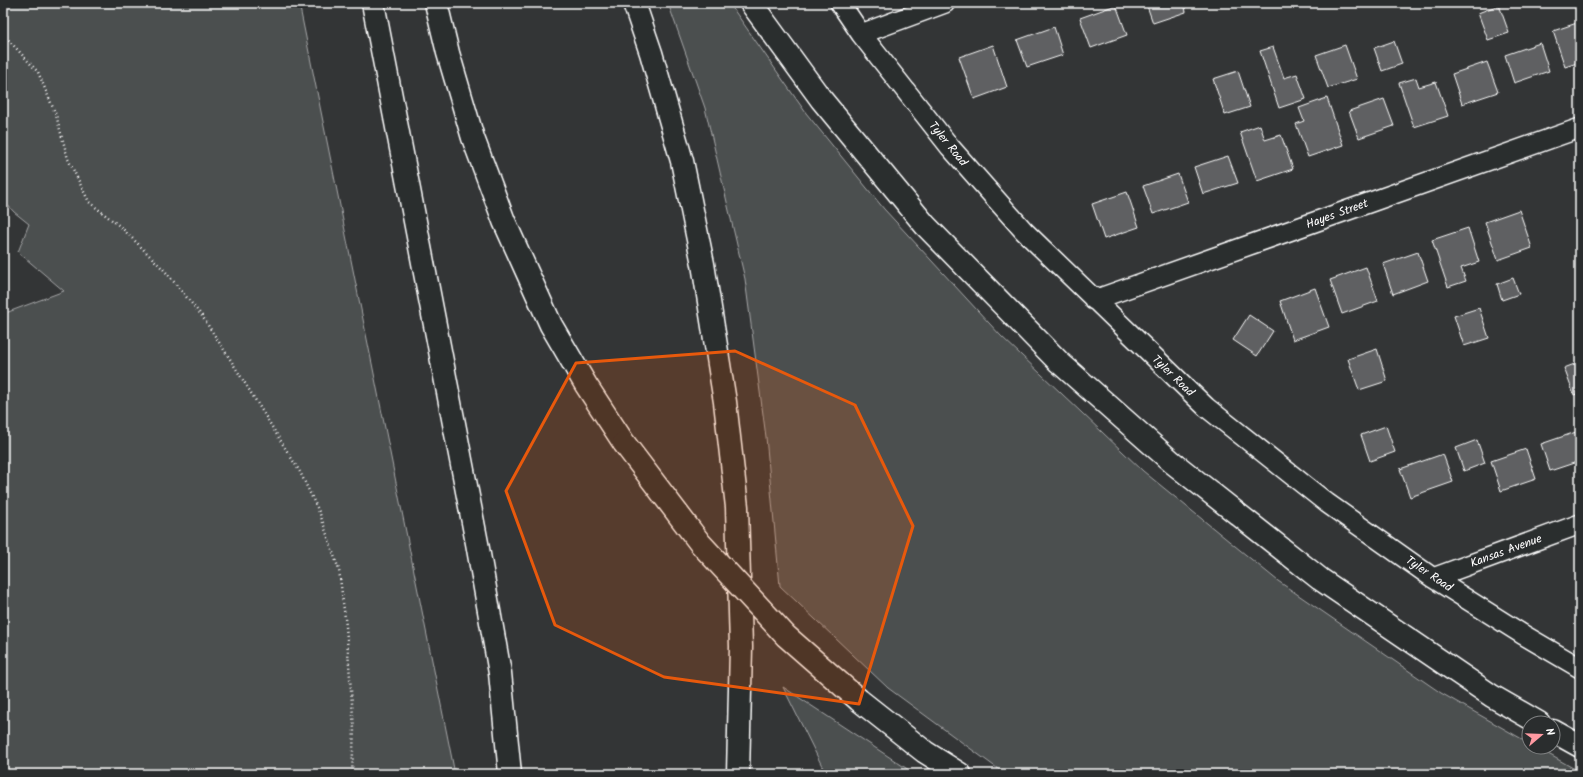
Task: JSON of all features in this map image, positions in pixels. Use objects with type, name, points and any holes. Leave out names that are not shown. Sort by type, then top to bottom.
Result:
[{"type":"highway","points":[[373,3],[477,543],[500,673],[510,774]]},
{"type":"highway","points":[[436,3],[448,53],[472,138],[504,221],[551,325],[586,385],[624,443],[700,543],[786,636],[859,700],[926,752],[960,774]]},
{"type":"highway","points":[[634,3],[651,52],[682,161],[703,264],[725,402],[737,507],[741,647],[738,774]]},
{"type":"highway","points":[[751,3],[821,99],[925,225],[1059,362],[1172,462],[1320,579],[1492,696],[1525,715]]},
{"type":"highway","points":[[1561,735],[1580,746]]},
{"type":"street","name":"Tyler Road","points":[[840,3],[861,34],[965,164],[1024,231],[1206,408],[1327,503],[1433,578],[1522,634],[1580,668]]},
{"type":"street","points":[[861,34],[945,3]]},
{"type":"street","name":"Hayes Street","points":[[1094,300],[1580,128]]},
{"type":"street","name":"Kansas Avenue","points":[[1433,578],[1580,524]]},
{"type":"path","points":[[3,34],[38,72],[56,115],[68,160],[89,202],[122,228],[165,271],[202,316],[300,472],[320,514],[339,570],[346,626],[354,730],[352,774]]},
{"type":"highlighted area","points":[[735,351],[855,405],[913,526],[859,704],[664,677],[555,625],[506,491],[576,363]]},
{"type":"shaded area","points":[[3,3],[299,3],[455,774],[3,774],[3,314],[64,291],[18,252],[29,224],[14,212],[3,200]]},
{"type":"shaded area","points":[[668,3],[729,3],[806,113],[884,209],[1001,336],[1143,471],[1278,581],[1441,693],[1521,738],[1521,755],[1550,755],[1580,772],[1580,774],[1005,774],[888,688],[780,586],[766,437],[745,279],[705,108]]},
{"type":"shaded area","points":[[783,687],[915,774],[826,774]]},
{"type":"building","points":[[1146,3],[1184,3],[1186,12],[1153,23]]},
{"type":"building","points":[[1116,5],[1127,35],[1091,48],[1080,18]]},
{"type":"building","points":[[1499,5],[1509,33],[1488,40],[1478,13]]},
{"type":"building","points":[[1580,22],[1580,62],[1565,67],[1553,31]]},
{"type":"building","points":[[1054,27],[1063,55],[1027,67],[1017,40]]},
{"type":"building","points":[[1394,41],[1402,64],[1382,71],[1374,48]]},
{"type":"building","points":[[1540,43],[1549,71],[1514,83],[1505,55]]},
{"type":"building","points":[[993,45],[1007,87],[974,99],[959,57]]},
{"type":"building","points":[[1345,45],[1357,79],[1328,88],[1316,55]]},
{"type":"building","points":[[1273,47],[1284,78],[1297,74],[1306,99],[1279,108],[1260,51]]},
{"type":"building","points":[[1487,62],[1498,92],[1462,104],[1452,74]]},
{"type":"building","points":[[1238,71],[1250,107],[1225,115],[1213,79]]},
{"type":"building","points":[[1416,78],[1419,87],[1436,82],[1448,116],[1414,127],[1399,83]]},
{"type":"building","points":[[1327,98],[1343,145],[1308,157],[1296,124],[1304,121],[1299,108]]},
{"type":"building","points":[[1384,99],[1394,126],[1359,138],[1349,111]]},
{"type":"building","points":[[1260,125],[1265,140],[1281,135],[1293,169],[1257,181],[1240,132]]},
{"type":"building","points":[[1228,156],[1238,183],[1203,194],[1194,167]]},
{"type":"building","points":[[1178,174],[1188,202],[1153,214],[1143,186]]},
{"type":"building","points":[[1127,192],[1139,227],[1104,239],[1092,204]]},
{"type":"building","points":[[1519,210],[1532,248],[1498,260],[1485,222]]},
{"type":"building","points":[[1468,228],[1479,262],[1461,268],[1466,281],[1448,287],[1432,240]]},
{"type":"building","points":[[1418,252],[1428,281],[1393,294],[1383,264]]},
{"type":"building","points":[[1366,267],[1378,301],[1342,314],[1330,280]]},
{"type":"building","points":[[1513,278],[1519,294],[1502,300],[1497,284]]},
{"type":"building","points":[[1315,288],[1329,327],[1293,340],[1280,301]]},
{"type":"building","points":[[1479,308],[1489,338],[1464,346],[1454,316]]},
{"type":"building","points":[[1249,315],[1273,331],[1257,356],[1233,340]]},
{"type":"building","points":[[1377,349],[1387,381],[1359,390],[1348,359]]},
{"type":"building","points":[[1580,362],[1580,393],[1574,395],[1564,368]]},
{"type":"building","points":[[1386,426],[1395,452],[1370,461],[1361,435]]},
{"type":"building","points":[[1576,432],[1580,443],[1580,461],[1550,471],[1541,444]]},
{"type":"building","points":[[1477,440],[1485,463],[1464,471],[1456,448]]},
{"type":"building","points":[[1526,449],[1536,479],[1501,491],[1491,461]]},
{"type":"building","points":[[1443,454],[1453,482],[1410,497],[1400,469]]}]
